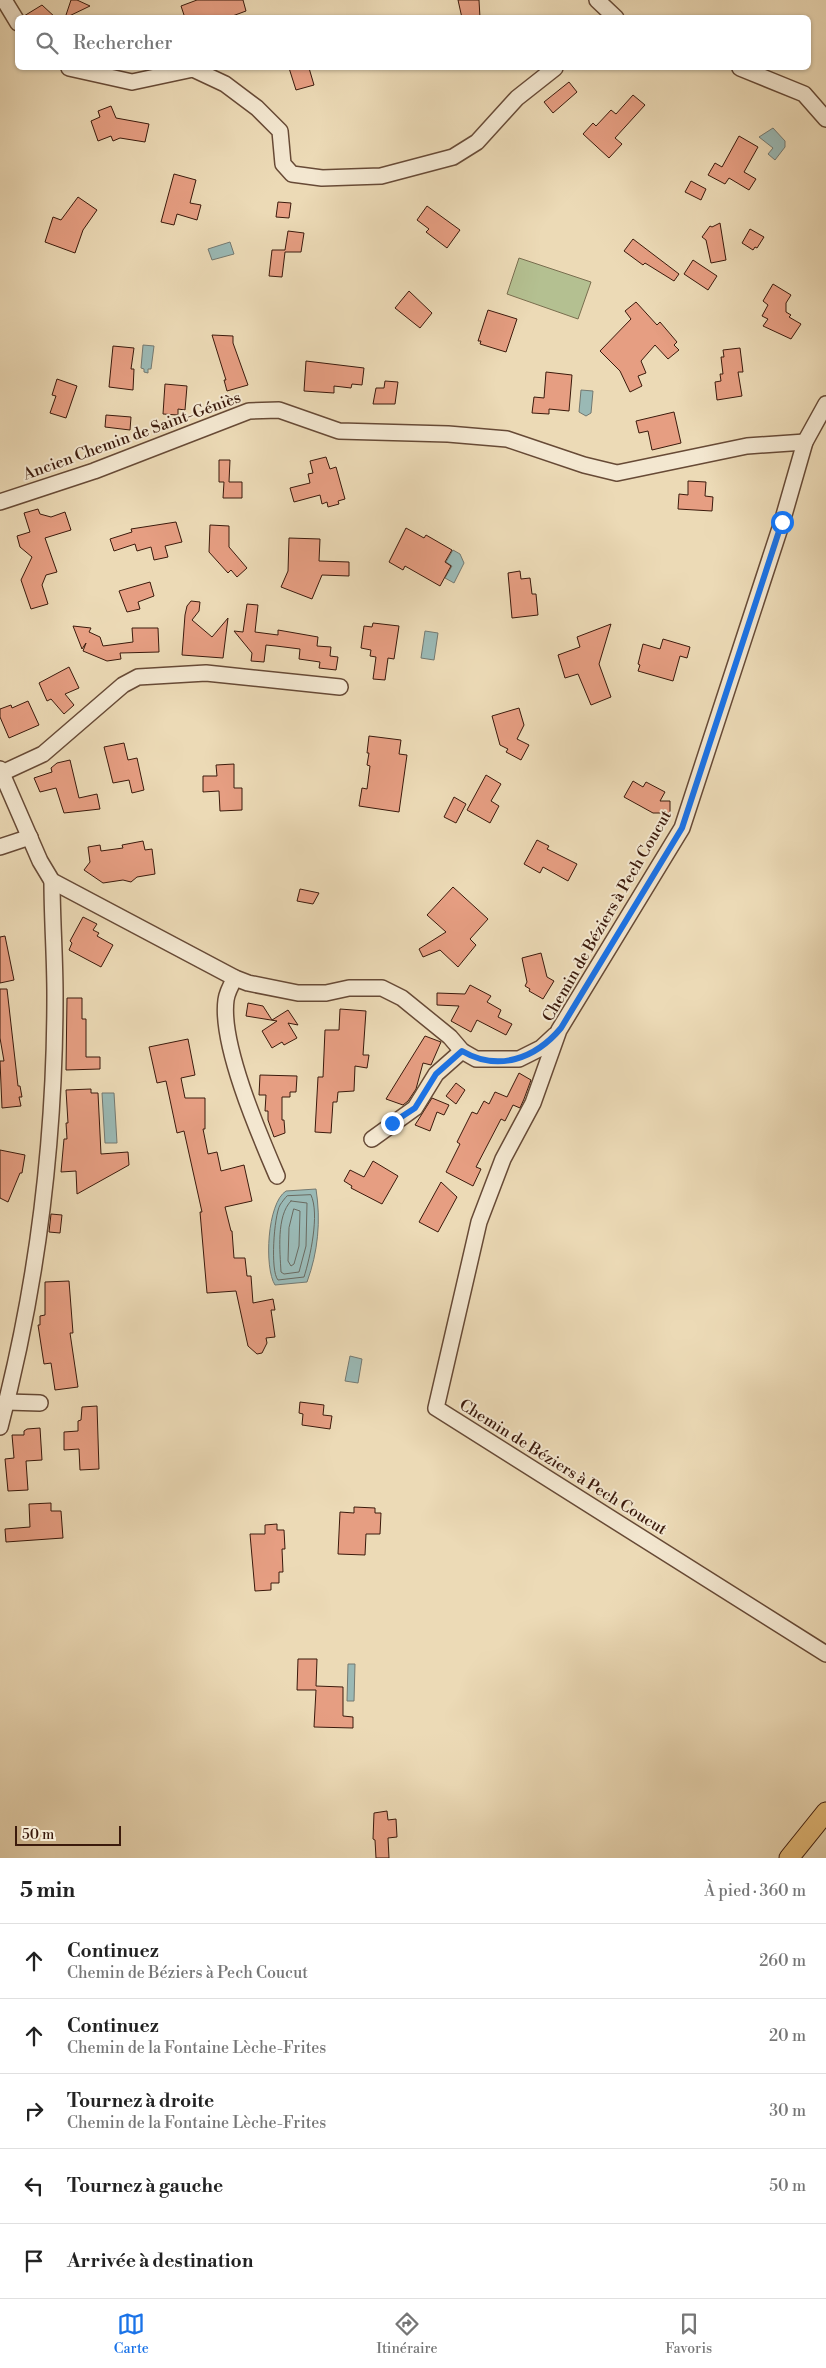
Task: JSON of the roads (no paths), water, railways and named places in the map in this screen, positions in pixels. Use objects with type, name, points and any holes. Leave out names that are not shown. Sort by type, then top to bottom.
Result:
[{"type":"main road","points":[[789,1858],[826,1812]]},
{"type":"street","points":[[4,0],[15,18]]},
{"type":"street","points":[[597,0],[613,15]]},
{"type":"street","points":[[78,70],[132,82],[188,70]]},
{"type":"street","points":[[195,70],[225,84],[257,108],[280,131],[283,164],[292,174],[322,178],[382,176],[453,157],[477,142],[517,98],[552,70]]},
{"type":"street","points":[[745,70],[804,94],[826,119]]},
{"type":"street","name":"Chemin de Béziers à Pech Coucut","points":[[826,404],[805,442],[782,522],[682,828],[559,1030],[533,1103],[503,1159],[479,1222],[436,1408],[826,1654]]},
{"type":"street","name":"Ancien Chemin de Saint-Géniès","points":[[0,502],[94,471],[249,411],[279,410],[339,431],[448,434],[507,439],[617,473],[747,446],[805,442]]},
{"type":"street","points":[[0,1427],[32,1282],[42,1210],[55,995],[52,881],[40,861],[1,771],[43,754],[123,685],[138,677],[206,673],[340,687]]},
{"type":"street","points":[[0,846],[30,837]]},
{"type":"street","points":[[52,881],[235,978],[298,993],[326,993],[349,988],[382,988],[402,998],[450,1037],[462,1051],[476,1059],[519,1059],[541,1048],[559,1030]]},
{"type":"street","points":[[235,978],[226,1000],[226,1024],[243,1090],[277,1176]]},
{"type":"street","points":[[372,1139],[415,1108],[436,1074],[462,1051]]},
{"type":"street","points":[[7,1402],[40,1403]]},
{"type":"water","points":[[773,128],[785,141],[785,147],[775,160],[768,154],[773,148],[759,137]]},
{"type":"water","points":[[230,242],[234,254],[212,260],[208,249]]},
{"type":"water","points":[[143,345],[154,346],[151,369],[148,369],[148,373],[144,372],[144,369],[141,368]]},
{"type":"water","points":[[581,390],[593,391],[591,413],[586,416],[579,412]]},
{"type":"water","points":[[453,550],[460,554],[464,563],[454,583],[445,578],[452,566],[446,562]]},
{"type":"water","points":[[425,631],[438,633],[434,660],[421,658]]},
{"type":"water","points":[[102,1093],[114,1093],[117,1143],[105,1143]]},
{"type":"water","points":[[316,1189],[318,1236],[307,1282],[275,1285],[269,1265],[269,1236],[275,1208],[286,1191]]},
{"type":"water","points":[[350,1356],[362,1359],[358,1383],[345,1381]]},
{"type":"water","points":[[348,1664],[355,1664],[354,1701],[347,1701]]}]
